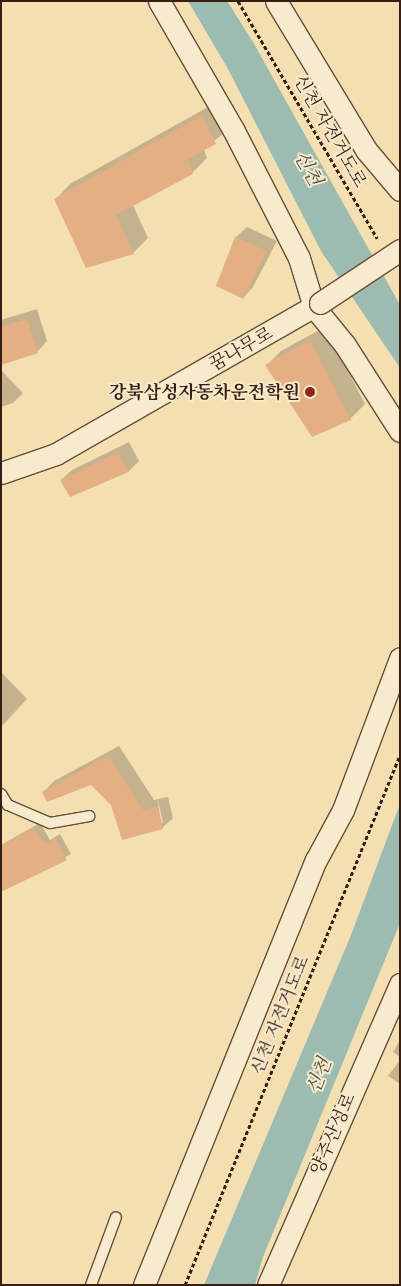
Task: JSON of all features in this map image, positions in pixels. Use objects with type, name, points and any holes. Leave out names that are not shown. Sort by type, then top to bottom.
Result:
[{"type":"street","points":[[159,1],[233,129],[299,258],[317,305],[400,431]]},
{"type":"street","points":[[276,1],[367,151],[400,190]]},
{"type":"street","name":"꿈나무로","points":[[1,473],[56,454],[317,305],[390,247]]},
{"type":"street","points":[[144,1285],[316,860],[344,810],[400,658]]},
{"type":"street","name":"양주산성로","points":[[268,1285],[400,984]]},
{"type":"lane","points":[[1,794],[8,805],[50,823],[89,816]]},
{"type":"lane","points":[[91,1285],[116,1217]]},
{"type":"path","name":"신천 자전거도로","points":[[238,1],[390,247]]},
{"type":"path","name":"신천 자전거도로","points":[[185,1285],[400,755]]},
{"type":"water","name":"신천","points":[[188,1],[227,1],[253,42],[400,305],[400,368],[321,251],[228,69]]},
{"type":"water","name":"신천","points":[[400,804],[400,923],[263,1257],[255,1285],[204,1285],[351,935]]},
{"type":"building","points":[[202,115],[216,144],[188,159],[193,174],[116,215],[134,254],[86,268],[54,199]]},
{"type":"building","points":[[235,237],[267,251],[243,299],[216,286]]},
{"type":"building","points":[[27,319],[38,353],[1,365],[1,326]]},
{"type":"building","name":"강북삼성자동차운전학원","points":[[310,340],[351,420],[312,437],[265,365]]},
{"type":"building","points":[[118,452],[129,472],[70,497],[60,480]]},
{"type":"building","points":[[108,755],[143,810],[158,806],[163,829],[122,840],[111,805],[91,785],[47,802],[42,792]]},
{"type":"building","points":[[34,828],[45,844],[55,838],[67,860],[1,892],[1,846]]},
{"type":"place","name":"강북삼성자동차운전학원","points":[[310,392]]}]
